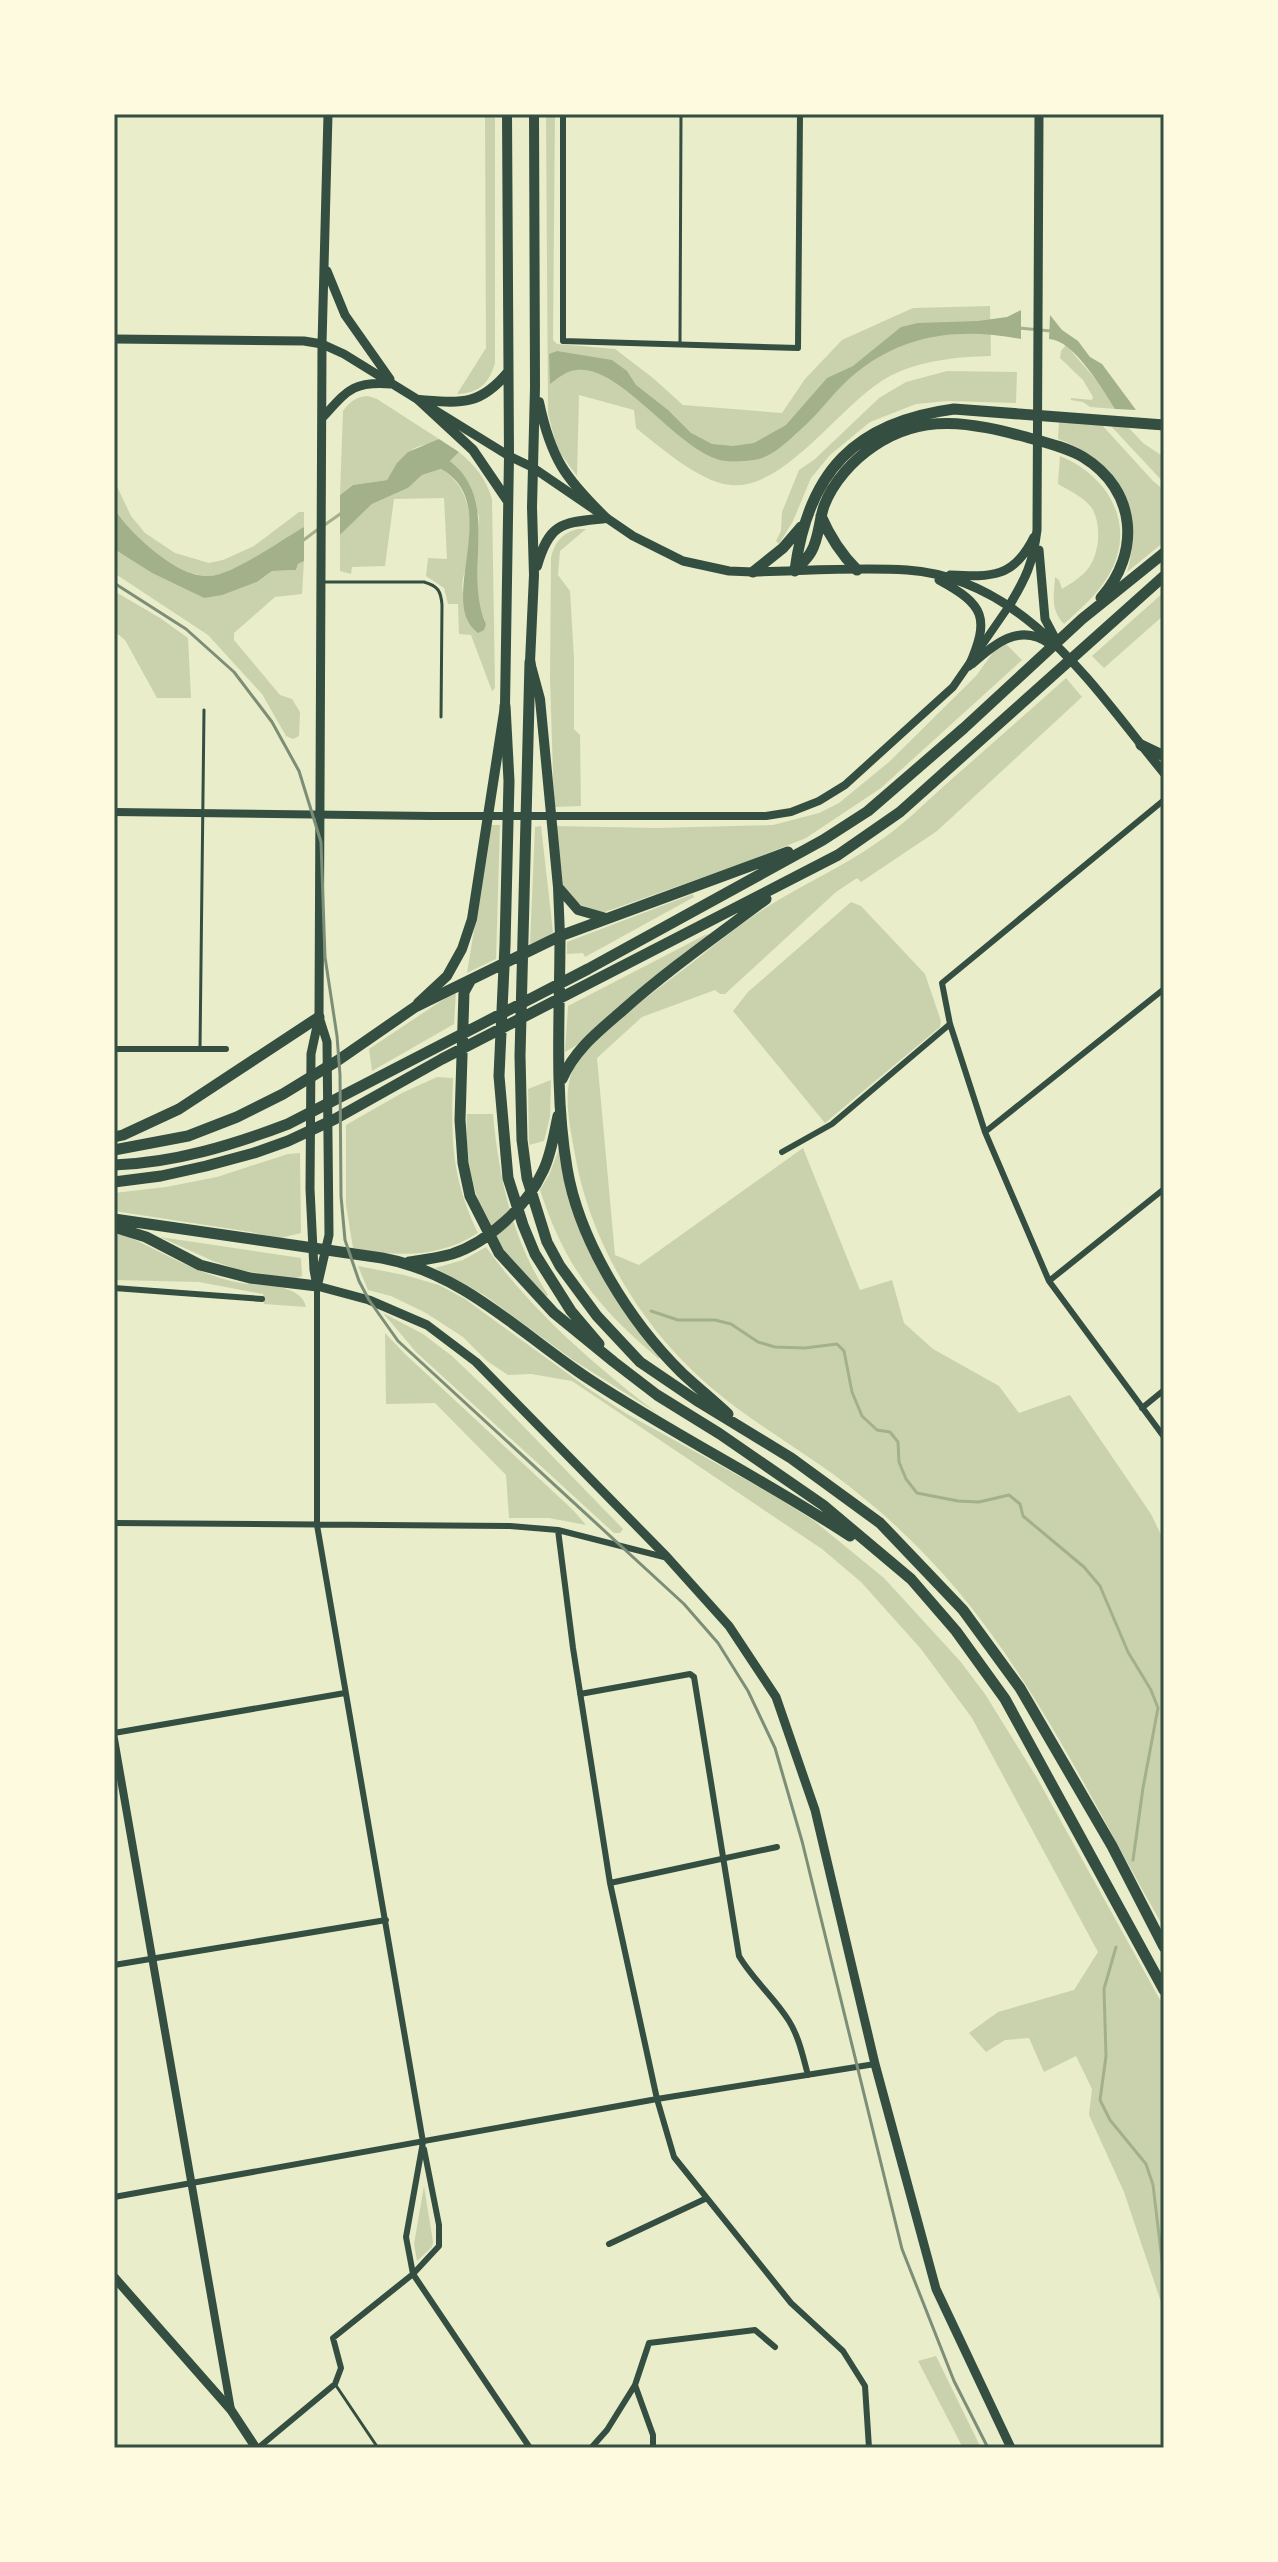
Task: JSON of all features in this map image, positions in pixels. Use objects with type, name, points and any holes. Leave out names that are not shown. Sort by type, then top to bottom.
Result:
[{"type":"highway","points":[[507,114],[509,456],[505,706],[509,781],[499,1076],[508,1178],[523,1225],[535,1254],[571,1311],[614,1362]]},
{"type":"highway","points":[[534,114],[534,575],[520,1056],[522,1140],[527,1178],[537,1216],[560,1266],[597,1316],[640,1362],[791,1458],[880,1523],[963,1610],[1020,1688],[1112,1846],[1164,1947]]},
{"type":"highway","points":[[419,400],[465,401],[490,391],[508,372]]},
{"type":"highway","points":[[535,387],[558,464],[575,487],[606,518]]},
{"type":"highway","points":[[419,400],[473,450],[508,503]]},
{"type":"highway","points":[[753,572],[799,531],[820,486],[841,459],[885,427],[923,413],[954,409],[1164,425]]},
{"type":"highway","points":[[795,571],[812,552],[828,496],[837,481],[871,448],[889,436],[930,424],[972,424],[1075,453],[1093,465],[1122,502],[1129,530],[1126,557],[1110,588],[1082,619]]},
{"type":"highway","points":[[821,516],[834,543],[857,570]]},
{"type":"highway","points":[[534,575],[544,543],[559,526],[606,518]]},
{"type":"highway","points":[[795,571],[805,519]]},
{"type":"highway","points":[[114,1165],[180,1157],[288,1124],[588,969],[823,840],[868,811],[1082,619],[1164,553]]},
{"type":"highway","points":[[114,1182],[206,1166],[288,1141],[838,855],[900,812],[1164,576]]},
{"type":"highway","points":[[1143,594],[1164,586]]},
{"type":"highway","points":[[530,662],[540,699],[558,887],[560,1105],[567,1170],[584,1230],[611,1279],[645,1330],[681,1372],[749,1433]]},
{"type":"highway","points":[[114,1150],[188,1136],[237,1117],[283,1094],[415,1007],[447,976],[462,949],[472,919],[505,706]]},
{"type":"highway","points":[[1141,745],[1164,756]]},
{"type":"highway","points":[[415,1007],[560,936],[823,840]]},
{"type":"highway","points":[[560,1083],[578,1050],[630,1004],[792,880]]},
{"type":"highway","points":[[558,887],[578,910],[606,918]]},
{"type":"highway","points":[[474,979],[464,992],[460,1120],[463,1163],[470,1196],[499,1253],[554,1313],[614,1362],[657,1395],[823,1505],[911,1579],[956,1631],[1005,1699],[1164,1990]]},
{"type":"highway","points":[[114,1137],[179,1109],[319,1017]]},
{"type":"highway","points":[[408,1263],[464,1249],[498,1227],[527,1199],[549,1154],[560,1105]]},
{"type":"highway","points":[[114,1219],[408,1263],[464,1289],[587,1378],[660,1424],[761,1480],[894,1564]]},
{"type":"highway","points":[[114,1227],[146,1237],[200,1265],[250,1278],[317,1286]]},
{"type":"main road","points":[[317,1286],[310,1189],[311,1054],[319,1017],[322,344],[328,114]]},
{"type":"main road","points":[[1039,114],[1037,530],[1045,619],[1069,658]]},
{"type":"main road","points":[[324,264],[345,315],[394,385]]},
{"type":"main road","points":[[114,339],[322,344],[532,467],[633,536],[683,561],[729,571],[753,572],[909,570],[983,590],[1044,632],[1164,773]]},
{"type":"main road","points":[[322,418],[342,395],[354,387],[371,382],[394,385]]},
{"type":"main road","points":[[929,574],[989,574],[1011,569],[1021,561],[1037,530]]},
{"type":"main road","points":[[1009,606],[1028,576],[1037,530]]},
{"type":"main road","points":[[929,574],[972,602],[979,615],[981,636],[969,666]]},
{"type":"main road","points":[[969,666],[1005,637],[1016,635],[1044,640],[1069,658]]},
{"type":"main road","points":[[317,1286],[329,1235],[327,1042],[319,1017]]},
{"type":"main road","points":[[317,1286],[369,1300],[427,1325],[476,1362],[667,1557],[729,1626],[776,1697],[815,1810],[875,2064],[936,2289],[1011,2448]]},
{"type":"main road","points":[[114,2277],[231,2410],[257,2448]]},
{"type":"street","points":[[563,114],[563,341],[798,348],[800,114]]},
{"type":"street","points":[[114,812],[766,816],[791,812],[819,801],[845,785],[945,695],[969,666],[1009,606]]},
{"type":"street","points":[[1164,800],[942,983],[950,1024],[985,1132],[1049,1281],[1164,1437]]},
{"type":"street","points":[[985,1132],[1164,989]]},
{"type":"street","points":[[782,1152],[832,1124],[950,1024]]},
{"type":"street","points":[[114,1049],[226,1049]]},
{"type":"street","points":[[1049,1281],[1164,1189]]},
{"type":"street","points":[[257,2448],[335,2384],[341,2368],[333,2338],[413,2274],[439,2246],[439,2225],[317,1525],[317,1286]]},
{"type":"street","points":[[114,1288],[262,1299]]},
{"type":"street","points":[[1142,1408],[1164,1390]]},
{"type":"street","points":[[114,1523],[510,1526],[558,1530],[667,1557]]},
{"type":"street","points":[[558,1530],[610,1883],[657,2099],[674,2157],[791,2303],[843,2351],[865,2386],[869,2448]]},
{"type":"street","points":[[580,1694],[690,1674],[694,1677],[739,1956],[788,2020],[808,2075]]},
{"type":"street","points":[[114,1733],[345,1693]]},
{"type":"street","points":[[114,1739],[231,2410]]},
{"type":"street","points":[[610,1883],[777,1847]]},
{"type":"street","points":[[114,1965],[386,1920]]},
{"type":"street","points":[[114,2197],[657,2099],[875,2064]]},
{"type":"street","points":[[423,2142],[406,2237],[413,2274],[530,2448]]},
{"type":"street","points":[[609,2244],[707,2198]]},
{"type":"street","points":[[591,2448],[607,2430],[635,2385],[649,2343],[755,2330],[775,2347]]},
{"type":"street","points":[[635,2385],[653,2435],[653,2448]]},
{"type":"lane","points":[[680,345],[681,114]]},
{"type":"lane","points":[[322,582],[424,582],[435,585],[441,593],[442,605],[441,717]]},
{"type":"lane","points":[[200,1049],[204,710]]},
{"type":"lane","points":[[335,2384],[378,2448]]},
{"type":"shaded area","points":[[485,114],[495,114],[495,363],[490,377],[482,386],[457,394],[486,348]]},
{"type":"shaded area","points":[[546,114],[555,114],[553,340],[557,344],[615,349],[683,405],[782,413],[805,379],[842,340],[913,308],[990,306],[991,356],[939,360],[890,376],[853,404],[793,460],[751,483],[730,485],[705,477],[680,462],[636,428],[634,410],[579,395],[577,476],[557,449],[548,413]]},
{"type":"shaded area","points":[[1021,310],[1021,339],[952,334],[909,343],[869,363],[784,444],[767,456],[754,460],[721,460],[700,451],[628,392],[593,371],[572,371],[550,384],[549,354],[557,351],[612,360],[691,433],[712,444],[733,446],[754,443],[786,425],[827,378],[853,366],[901,327],[1007,317]]},
{"type":"shaded area","points":[[1050,315],[1090,357],[1102,364],[1136,410],[1115,409],[1077,356],[1058,341],[1049,339]]},
{"type":"shaded area","points":[[1066,345],[1097,381],[1115,409],[1090,407],[1071,400],[1092,400],[1093,397],[1083,380],[1060,358]]},
{"type":"shaded area","points":[[947,371],[1017,372],[1016,403],[947,401],[916,404],[870,422],[830,455],[811,478],[793,521],[779,544],[776,541],[781,531],[782,512],[799,470],[815,459],[879,398],[906,382]]},
{"type":"shaded area","points":[[368,396],[439,439],[414,448],[387,480],[353,485],[340,495],[343,411],[353,400]]},
{"type":"shaded area","points":[[1059,421],[1102,425],[1164,490],[1164,542],[1127,572],[1132,528],[1122,490],[1097,460],[1058,439]]},
{"type":"shaded area","points":[[1110,425],[1128,427],[1143,443],[1164,457],[1164,483]]},
{"type":"shaded area","points":[[439,439],[459,452],[450,461],[465,478],[474,496],[478,517],[480,604],[486,624],[484,630],[478,633],[467,618],[463,599],[468,505],[459,485],[441,469],[422,475],[408,488],[372,504],[340,535],[340,495],[353,485],[387,480],[408,452]]},
{"type":"shaded area","points":[[459,452],[480,473],[492,499],[495,688],[492,691],[471,635],[459,634],[458,604],[448,604],[444,588],[426,576],[428,558],[447,559],[444,498],[394,499],[385,566],[352,567],[351,574],[340,571],[340,535],[372,504],[408,488],[422,475],[441,469],[458,485],[468,506],[471,531],[462,588],[467,601],[486,624],[477,599],[479,516],[458,468],[450,461]]},
{"type":"shaded area","points":[[1060,456],[1078,465],[1105,491],[1114,506],[1120,541],[1116,559],[1103,585],[1064,624],[1055,608],[1055,577],[1062,589],[1084,573],[1097,549],[1098,533],[1096,517],[1090,506],[1058,484]]},
{"type":"shaded area","points":[[114,480],[131,516],[145,533],[175,553],[209,563],[254,546],[299,512],[304,512],[304,527],[258,556],[221,574],[198,575],[156,554],[121,521],[113,500]]},
{"type":"shaded area","points":[[114,509],[131,530],[156,552],[196,575],[209,576],[231,570],[304,527],[304,561],[298,564],[296,570],[272,571],[257,582],[204,598],[152,573],[114,549]]},
{"type":"shaded area","points":[[577,529],[586,529],[560,551],[558,575],[570,591],[574,729],[580,735],[581,806],[554,807],[550,678],[551,558],[560,539]]},
{"type":"shaded area","points":[[114,549],[152,573],[204,598],[257,582],[272,571],[296,570],[298,564],[304,561],[302,594],[275,597],[234,633],[234,640],[280,695],[292,699],[300,712],[299,736],[293,739],[286,736],[262,694],[208,635],[114,573]]},
{"type":"shaded area","points":[[114,591],[188,638],[191,698],[157,698],[125,640],[114,631]]},
{"type":"shaded area","points":[[1164,592],[1164,615],[1104,668],[1092,656]]},
{"type":"shaded area","points":[[1005,643],[1022,660],[881,788],[806,838],[602,913],[578,903],[566,890],[556,826],[656,828],[773,825],[819,813],[839,803],[889,762]]},
{"type":"shaded area","points":[[1066,678],[1082,697],[937,831],[861,882],[857,878],[836,892],[725,994],[715,990],[642,1017],[597,1058],[615,1255],[639,1265],[803,1148],[860,1290],[892,1280],[904,1323],[933,1349],[999,1386],[1019,1413],[1070,1395],[1151,1514],[1164,1541],[1164,1928],[1043,1712],[958,1591],[867,1500],[707,1384],[682,1361],[639,1307],[620,1278],[591,1215],[581,1182],[568,1114],[568,1090],[574,1068],[591,1045],[616,1022],[756,914],[887,836]]},
{"type":"shaded area","points":[[491,825],[500,825],[496,959],[467,973]]},
{"type":"shaded area","points":[[541,826],[553,932],[530,944],[535,827]]},
{"type":"shaded area","points":[[693,894],[694,897],[585,957],[583,953],[567,954],[567,942]]},
{"type":"shaded area","points":[[851,902],[861,906],[925,974],[941,1021],[940,1027],[825,1123],[733,1011],[748,992]]},
{"type":"shaded area","points":[[712,934],[628,998],[577,1045],[565,1052],[568,1006]]},
{"type":"shaded area","points":[[456,991],[454,1024],[372,1071],[369,1049]]},
{"type":"shaded area","points":[[437,1077],[453,1078],[455,1157],[462,1194],[478,1233],[448,1247],[418,1253],[386,1253],[353,1248],[346,1205],[346,1125]]},
{"type":"shaded area","points":[[551,1080],[550,1117],[544,1141],[529,1145],[528,1089]]},
{"type":"shaded area","points":[[467,1114],[493,1114],[509,1208],[546,1296],[507,1256],[480,1206],[470,1170]]},
{"type":"shaded area","points":[[559,1149],[578,1223],[660,1355],[659,1359],[601,1303],[561,1242],[540,1190]]},
{"type":"shaded area","points":[[300,1153],[301,1233],[277,1239],[251,1232],[114,1211],[114,1193],[217,1177]]},
{"type":"shaded area","points":[[114,1233],[226,1280],[289,1290],[303,1299],[306,1307],[264,1304],[263,1294],[199,1282],[114,1280]]},
{"type":"shaded area","points":[[160,1237],[301,1258],[302,1276],[294,1279],[240,1270]]},
{"type":"shaded area","points":[[486,1247],[523,1293],[565,1336],[657,1413],[573,1360],[484,1295],[435,1268],[463,1260]]},
{"type":"shaded area","points":[[358,1266],[439,1285],[465,1299],[627,1414],[813,1520],[884,1578],[960,1661],[985,1694],[1037,1778],[1164,2007],[1164,2311],[1124,2192],[1089,2115],[1092,2089],[1076,2056],[1044,2072],[1029,2038],[1005,2040],[986,2052],[969,2033],[998,2012],[1074,1990],[1098,1952],[972,1718],[921,1649],[861,1582],[822,1549],[572,1381],[531,1374],[508,1375],[487,1361],[463,1337],[426,1313],[391,1296],[368,1290]]},
{"type":"shaded area","points":[[383,1313],[423,1334],[452,1356],[623,1529],[620,1533],[614,1533],[416,1352]]},
{"type":"shaded area","points":[[385,1333],[586,1525],[549,1518],[509,1518],[506,1475],[435,1403],[386,1404]]},
{"type":"shaded area","points":[[424,2186],[433,2242],[432,2247],[417,2261],[414,2244]]},
{"type":"shaded area","points":[[936,2356],[981,2448],[963,2448],[918,2361]]},
{"type":"waterway","points":[[1019,328],[1051,331]]},
{"type":"waterway","points":[[323,526],[343,512]]},
{"type":"waterway","points":[[301,542],[317,530]]},
{"type":"waterway","points":[[651,1311],[678,1320],[715,1320],[731,1324],[758,1342],[775,1347],[805,1348],[837,1344],[844,1351],[852,1392],[862,1416],[877,1430],[890,1432],[898,1442],[899,1462],[906,1479],[917,1493],[979,1502],[1009,1495],[1020,1504],[1023,1516],[1084,1567],[1100,1586],[1128,1652],[1158,1708],[1133,1860]]},
{"type":"waterway","points":[[1116,1947],[1104,1989],[1106,2056],[1100,2100],[1110,2120],[1146,2164],[1153,2185],[1164,2277]]},
{"type":"railway","points":[[114,583],[186,629],[234,672],[272,722],[299,771],[321,842],[325,957],[340,1075],[341,1196],[345,1240],[369,1300],[398,1341],[684,1604],[718,1643],[748,1691],[775,1748],[802,1841],[902,2249],[954,2381],[988,2448]]}]
